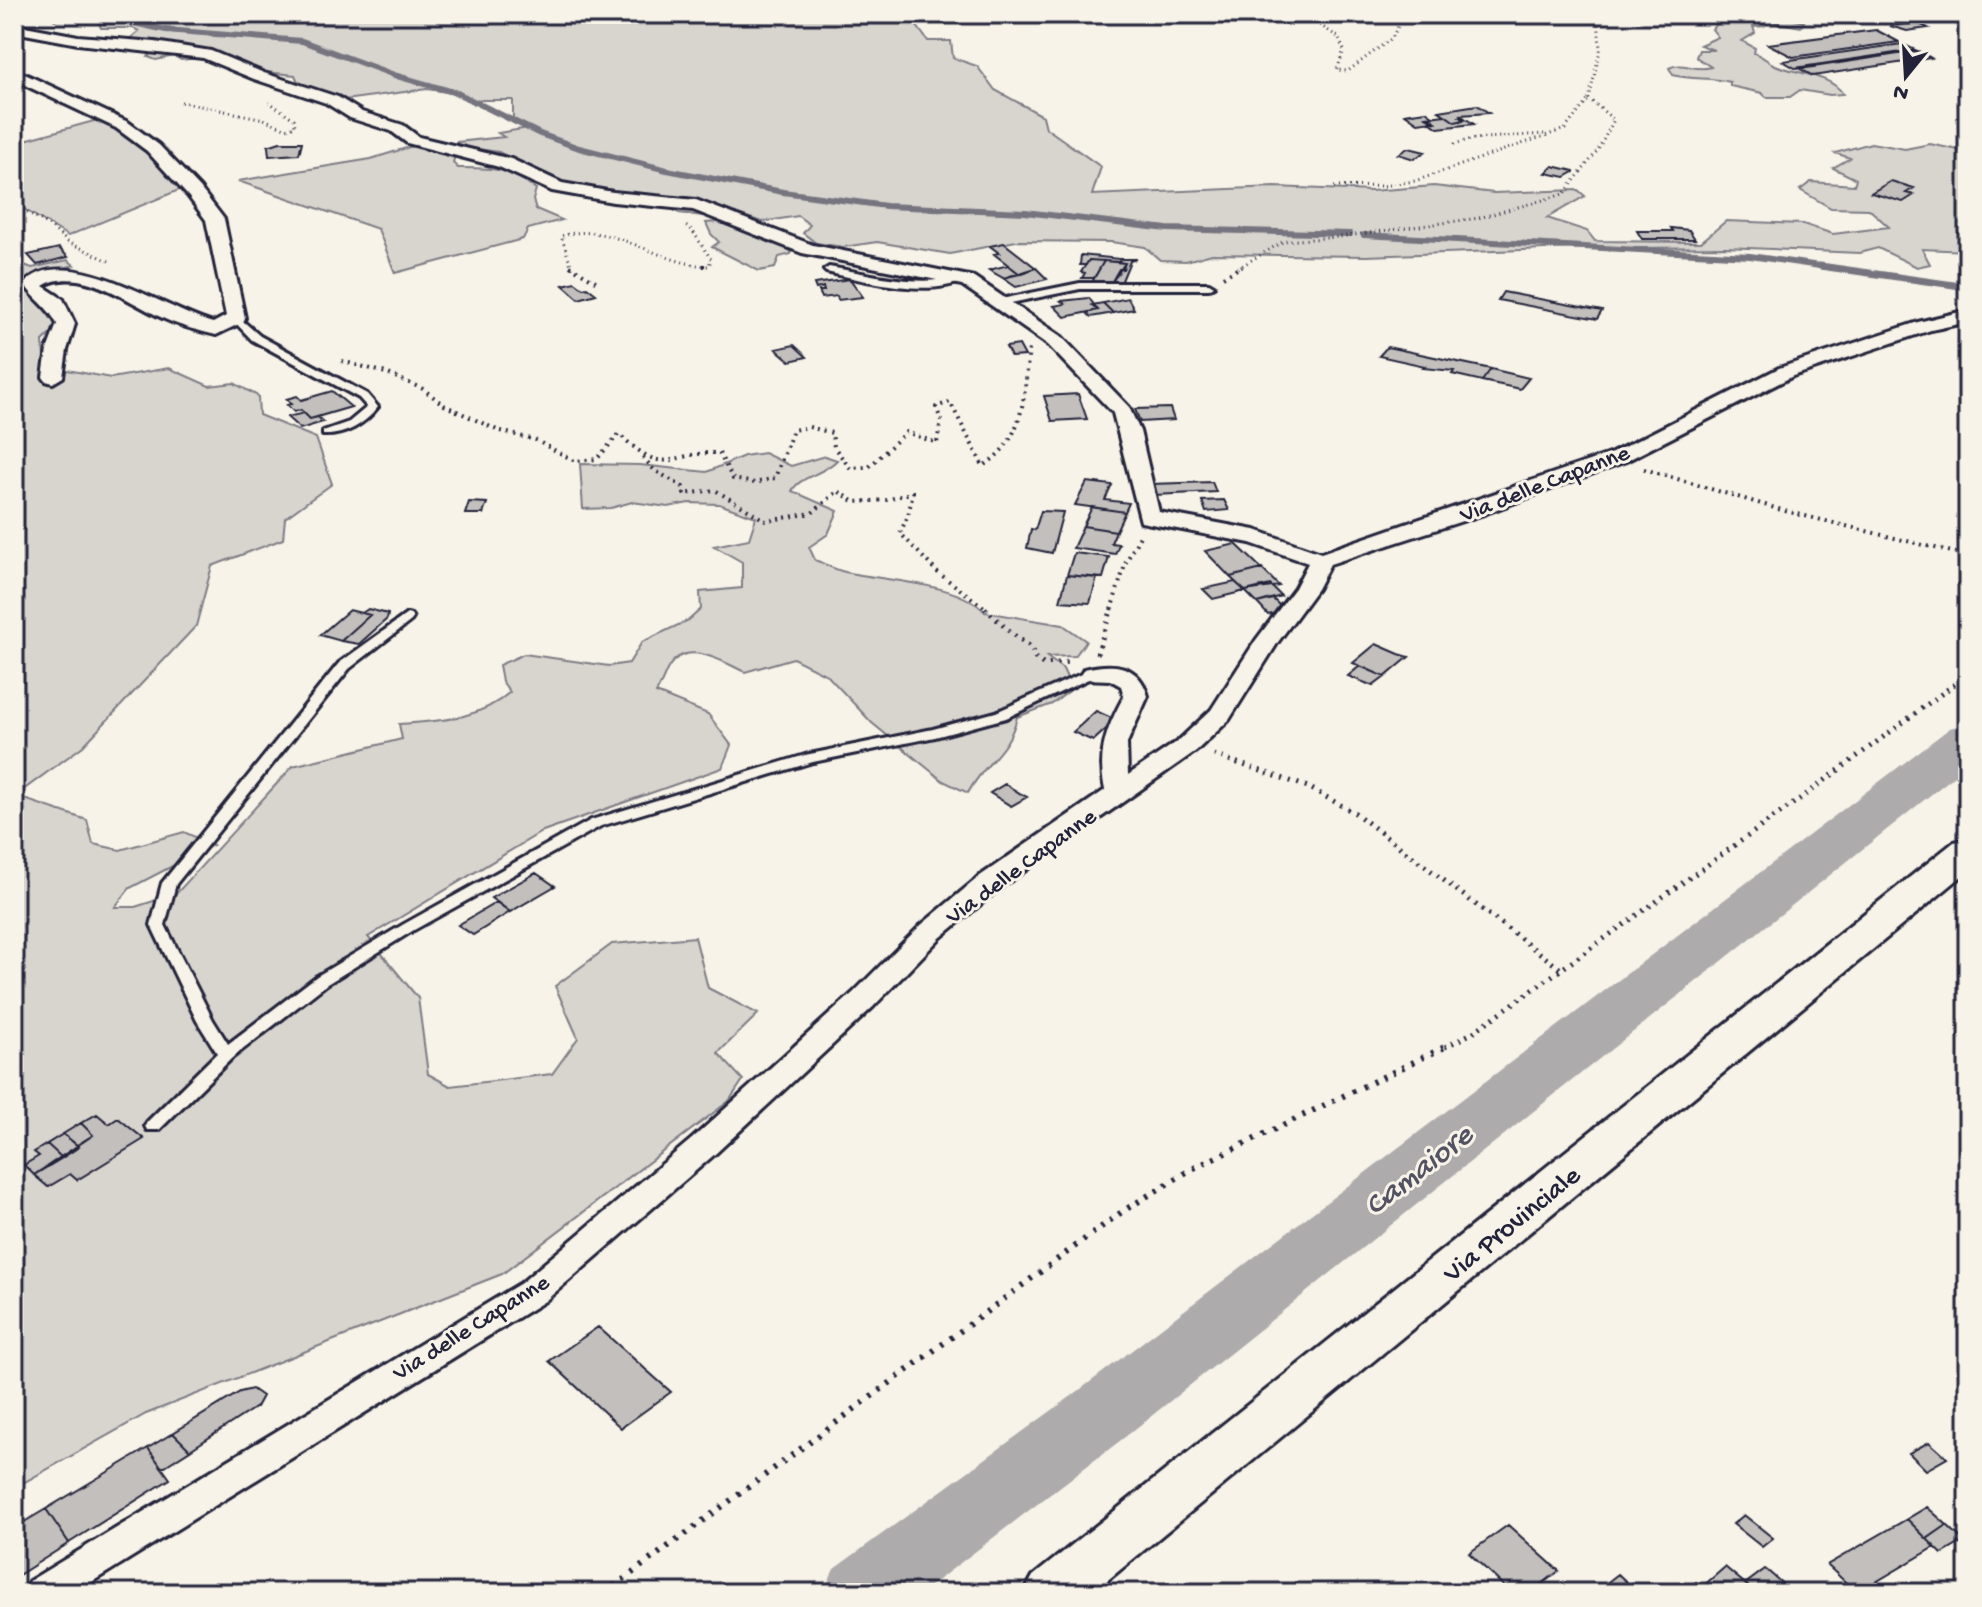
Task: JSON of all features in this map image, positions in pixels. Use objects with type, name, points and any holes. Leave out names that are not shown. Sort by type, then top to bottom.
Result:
[{"type":"main road","name":"Via Provinciale","points":[[1052,1593],[1968,851]]},
{"type":"street","points":[[14,28],[78,40],[155,46],[206,54],[332,100],[356,115],[397,128],[413,140],[505,163],[558,187],[696,205],[808,249],[960,279],[1001,302],[1044,332],[1122,411],[1130,431],[1149,517],[1255,537],[1321,560]]},
{"type":"street","points":[[14,74],[122,125],[153,148],[194,192],[215,219],[236,318],[216,329],[169,315],[87,277],[57,272],[41,277],[33,284],[41,295],[56,303],[66,324],[57,350],[53,377]]},
{"type":"street","name":"Via delle Capanne","points":[[42,1593],[533,1292],[704,1146],[863,1000],[930,932],[990,882],[1187,746],[1220,715],[1268,640],[1306,589],[1321,560],[1619,457],[1786,372],[1925,326],[1968,316]]},
{"type":"street","points":[[1093,674],[1114,672],[1132,682],[1136,696],[1116,733],[1111,763],[1119,794]]},
{"type":"lane","points":[[829,270],[931,285],[950,284],[960,279]]},
{"type":"lane","points":[[1001,302],[1080,286],[1209,286]]},
{"type":"lane","points":[[236,318],[256,338],[363,396],[373,407],[363,420],[348,428],[327,433]]},
{"type":"lane","points":[[226,1054],[205,1021],[158,925],[169,883],[344,666],[407,618]]},
{"type":"lane","points":[[153,1126],[226,1054],[322,980],[409,927],[596,823],[810,758],[935,733],[1001,715],[1093,674]]},
{"type":"path","points":[[901,14],[937,22],[961,21],[977,14],[997,14]]},
{"type":"path","points":[[1303,14],[1338,37],[1344,50],[1337,70],[1348,71],[1392,38],[1404,14]]},
{"type":"path","points":[[1334,187],[1383,186],[1415,181],[1555,132],[1572,122],[1589,99],[1600,50],[1598,14]]},
{"type":"path","points":[[181,102],[264,119],[287,129],[295,126],[294,119],[231,75],[244,70]]},
{"type":"path","points":[[1209,286],[1284,241],[1339,237],[1479,218],[1564,194],[1598,150],[1614,120],[1589,99]]},
{"type":"path","points":[[1454,144],[1472,139],[1555,132]]},
{"type":"path","points":[[597,282],[570,267],[561,236],[570,230],[633,244],[684,265],[709,266],[711,259],[692,230],[644,199]]},
{"type":"path","points":[[14,205],[46,223],[68,242],[109,262]]},
{"type":"path","points":[[643,457],[680,461],[696,452],[719,453],[733,479],[755,483],[775,478],[793,430],[809,427],[832,433],[834,447],[850,468],[869,467],[906,432],[937,443],[941,420],[936,407],[950,402],[983,466],[1003,455],[1015,431],[1024,409],[1029,349],[1033,336],[1044,332]]},
{"type":"path","points":[[341,361],[399,378],[423,389],[444,405],[497,430],[535,440],[575,461],[597,459],[619,434],[654,470],[683,487],[684,494],[715,490],[766,521],[812,513],[838,491],[855,502],[887,500],[913,492],[908,516],[900,533],[937,572],[998,617],[1011,633],[1031,647],[1035,658],[1043,664],[1069,661],[1093,674],[1100,638],[1126,562],[1149,517]]},
{"type":"path","points":[[1619,457],[1642,469],[1785,511],[1968,556]]},
{"type":"path","points":[[605,1593],[1123,1211],[1190,1170],[1472,1033],[1804,796],[1968,674]]},
{"type":"path","points":[[1187,746],[1308,787],[1355,813],[1562,970]]},
{"type":"shaded area","points":[[47,14],[908,14],[928,41],[951,41],[953,58],[977,66],[995,90],[1043,116],[1046,128],[1101,167],[1092,195],[1275,187],[1371,191],[1434,186],[1494,193],[1578,190],[1585,196],[1547,218],[1587,231],[1595,241],[1701,242],[1726,221],[1803,224],[1833,234],[1889,227],[1869,209],[1831,208],[1800,190],[1811,182],[1854,185],[1856,179],[1833,168],[1850,158],[1835,153],[1871,143],[1905,149],[1930,144],[1968,152],[1968,251],[1922,249],[1930,264],[1917,267],[1878,248],[1859,253],[1725,247],[1545,249],[1367,256],[1212,254],[1186,261],[1160,260],[1145,247],[1111,242],[1016,241],[950,254],[877,242],[843,247],[816,243],[803,233],[810,225],[798,216],[762,222],[723,209],[703,216],[679,213],[646,195],[555,182],[499,152],[456,146],[457,142],[504,137],[498,133],[529,128],[513,123],[513,100],[469,100],[466,95],[427,89],[344,100],[299,84],[295,75],[266,72],[222,55],[181,60],[174,56],[156,60],[148,57],[159,45],[127,41],[139,31],[133,28],[101,28],[97,18],[55,20]]},
{"type":"shaded area","points":[[1698,14],[1773,14],[1804,22],[1801,27],[1762,20],[1764,26],[1753,27],[1755,33],[1742,41],[1771,63],[1820,78],[1843,94],[1800,90],[1790,97],[1766,97],[1762,93],[1730,86],[1730,82],[1673,75],[1669,68],[1674,66],[1711,67],[1696,57],[1699,50],[1714,50],[1700,45],[1718,37],[1712,29],[1721,19]]},
{"type":"shaded area","points":[[101,119],[121,129],[184,188],[68,236],[14,203],[14,143]]},
{"type":"shaded area","points":[[419,144],[455,154],[453,163],[458,168],[491,169],[517,176],[536,189],[533,200],[536,209],[562,220],[528,229],[523,239],[395,273],[378,229],[238,181],[371,159]]},
{"type":"shaded area","points":[[741,220],[792,248],[791,254],[779,257],[775,268],[759,271],[712,247],[719,242],[706,223]]},
{"type":"shaded area","points":[[68,260],[74,265],[31,278],[60,325],[43,341],[44,358],[51,367],[111,378],[169,368],[209,386],[234,383],[258,396],[259,415],[316,438],[332,484],[285,518],[283,539],[212,566],[196,626],[83,746],[15,796],[87,820],[93,844],[120,850],[184,832],[213,845],[130,888],[115,907],[135,907],[176,894],[293,766],[402,739],[399,724],[458,717],[485,708],[510,692],[502,681],[499,665],[524,654],[609,666],[629,663],[642,642],[689,620],[701,609],[700,592],[742,588],[742,562],[714,546],[749,539],[756,517],[719,504],[689,503],[668,507],[632,502],[611,508],[583,509],[580,464],[640,465],[707,472],[744,456],[764,453],[791,466],[825,456],[837,460],[800,482],[792,491],[838,511],[828,534],[809,547],[815,560],[845,572],[920,584],[957,594],[985,612],[1063,625],[1086,641],[1075,656],[1047,657],[1063,669],[1072,689],[1052,704],[1017,717],[1008,740],[968,793],[943,781],[872,723],[827,675],[793,658],[745,672],[703,654],[683,655],[674,660],[656,693],[708,714],[731,745],[722,768],[543,831],[368,937],[418,998],[428,1074],[450,1086],[552,1074],[578,1038],[555,986],[612,944],[695,937],[708,988],[758,1014],[718,1053],[743,1080],[729,1101],[502,1274],[146,1414],[14,1488],[14,261],[32,268]]},
{"type":"building","points":[[1917,23],[1928,28],[1907,31],[1890,26]]},
{"type":"building","points":[[1876,30],[1899,42],[1793,57],[1768,44]]},
{"type":"building","points":[[1902,44],[1915,50],[1795,68],[1783,61]]},
{"type":"building","points":[[1918,51],[1931,58],[1813,76],[1800,69]]},
{"type":"building","points":[[1477,105],[1489,113],[1461,115],[1464,120],[1455,122],[1439,111]]},
{"type":"building","points":[[1426,111],[1433,116],[1426,117],[1433,121],[1418,123],[1405,114]]},
{"type":"building","points":[[1445,115],[1455,122],[1464,120],[1460,117],[1463,117],[1474,124],[1438,128],[1429,117]]},
{"type":"building","points":[[280,142],[302,142],[299,154],[269,156],[268,146]]},
{"type":"building","points":[[1408,148],[1425,152],[1414,159],[1398,154]]},
{"type":"building","points":[[1553,166],[1574,172],[1565,177],[1546,173]]},
{"type":"building","points":[[1891,181],[1914,188],[1906,193],[1914,195],[1903,202],[1871,193]]},
{"type":"building","points":[[1671,228],[1689,230],[1695,239],[1642,239],[1637,231],[1673,231]]},
{"type":"building","points":[[1004,243],[1036,268],[1020,274],[994,254],[999,253],[990,246]]},
{"type":"building","points":[[59,248],[68,257],[37,265],[28,255]]},
{"type":"building","points":[[1081,255],[1120,259],[1119,262],[1089,260],[1086,265],[1080,265]]},
{"type":"building","points":[[1120,259],[1136,259],[1130,261],[1121,283],[1111,283],[1119,269],[1123,269],[1125,263],[1119,262]]},
{"type":"building","points":[[1089,260],[1104,261],[1094,278],[1082,278],[1085,273],[1081,272]]},
{"type":"building","points":[[1104,261],[1125,263],[1111,283],[1092,282]]},
{"type":"building","points":[[1008,265],[1020,274],[1003,278],[989,270]]},
{"type":"building","points":[[1036,268],[1047,279],[1016,287],[1003,278]]},
{"type":"building","points":[[850,279],[863,297],[822,298],[819,291],[824,291],[823,287],[816,289],[814,284]]},
{"type":"building","points":[[575,282],[596,294],[579,299],[563,285]]},
{"type":"building","points":[[1503,292],[1602,311],[1597,319],[1498,300]]},
{"type":"building","points":[[1089,298],[1098,310],[1065,317],[1054,306],[1065,304],[1061,301]]},
{"type":"building","points":[[1128,298],[1134,309],[1113,313],[1103,303]]},
{"type":"building","points":[[1103,303],[1113,313],[1091,317],[1087,313],[1098,310],[1092,305]]},
{"type":"building","points":[[794,345],[807,357],[790,361],[776,349]]},
{"type":"building","points":[[1019,345],[1025,356],[1011,357],[1006,347]]},
{"type":"building","points":[[1387,347],[1491,369],[1482,381],[1452,374],[1454,371],[1423,368],[1425,366],[1379,356]]},
{"type":"building","points":[[1491,369],[1529,378],[1520,389],[1482,381]]},
{"type":"building","points":[[332,391],[351,407],[310,419],[301,410],[294,412],[287,405],[291,404],[286,399],[297,396],[301,400]]},
{"type":"building","points":[[1078,394],[1087,419],[1052,421],[1044,396]]},
{"type":"building","points":[[1170,408],[1174,420],[1140,422],[1135,409]]},
{"type":"building","points":[[304,413],[310,419],[318,417],[323,422],[300,429],[287,417]]},
{"type":"building","points":[[1087,482],[1112,485],[1105,500],[1129,503],[1125,512],[1075,505]]},
{"type":"building","points":[[1212,482],[1216,492],[1154,495],[1151,484]]},
{"type":"building","points":[[1224,500],[1229,510],[1206,512],[1202,501]]},
{"type":"building","points":[[469,502],[487,503],[483,514],[465,514]]},
{"type":"building","points":[[1092,507],[1125,512],[1116,531],[1083,526]]},
{"type":"building","points":[[1041,511],[1063,512],[1052,553],[1027,548],[1031,529],[1035,530]]},
{"type":"building","points":[[1083,526],[1116,531],[1111,543],[1119,544],[1115,554],[1073,548]]},
{"type":"building","points":[[1236,544],[1262,569],[1230,577],[1205,551]]},
{"type":"building","points":[[1074,553],[1109,557],[1103,578],[1067,575]]},
{"type":"building","points":[[1262,569],[1279,586],[1245,591],[1230,577]]},
{"type":"building","points":[[1067,575],[1097,578],[1090,603],[1060,601]]},
{"type":"building","points":[[1235,582],[1245,591],[1213,599],[1203,589]]},
{"type":"building","points":[[1270,585],[1281,596],[1257,603],[1245,591]]},
{"type":"building","points":[[1273,599],[1285,611],[1268,615],[1257,603]]},
{"type":"building","points":[[368,609],[388,614],[387,619],[359,644],[341,641],[370,615],[362,613]]},
{"type":"building","points":[[349,610],[370,615],[341,641],[320,635]]},
{"type":"building","points":[[1376,644],[1409,657],[1385,677],[1353,663]]},
{"type":"building","points":[[1360,666],[1385,677],[1373,686],[1348,676]]},
{"type":"building","points":[[1096,711],[1116,720],[1093,741],[1073,732]]},
{"type":"building","points":[[1005,784],[1027,797],[1011,806],[990,793]]},
{"type":"building","points":[[536,873],[555,886],[510,912],[491,898]]},
{"type":"building","points":[[497,902],[510,912],[473,935],[458,925]]},
{"type":"building","points":[[97,1114],[109,1124],[118,1118],[144,1139],[77,1180],[70,1174],[48,1187],[34,1175],[93,1135],[81,1123]]},
{"type":"building","points":[[81,1123],[93,1135],[77,1145],[63,1134]]},
{"type":"building","points":[[63,1134],[79,1147],[62,1158],[47,1144]]},
{"type":"building","points":[[47,1144],[62,1158],[34,1175],[24,1165],[39,1156],[34,1152]]},
{"type":"building","points":[[598,1327],[671,1392],[621,1428],[549,1361]]},
{"type":"building","points":[[252,1389],[262,1396],[256,1407],[190,1450],[173,1433],[240,1392]]},
{"type":"building","points":[[173,1433],[190,1450],[162,1468],[148,1448]]},
{"type":"building","points":[[1929,1442],[1947,1458],[1926,1470],[1909,1453]]},
{"type":"building","points":[[148,1448],[170,1479],[69,1543],[46,1509]]},
{"type":"building","points":[[1927,1507],[1947,1525],[1927,1539],[1907,1519]]},
{"type":"building","points":[[46,1509],[69,1543],[14,1578],[14,1528]]},
{"type":"building","points":[[1744,1515],[1773,1538],[1762,1547],[1733,1524]]},
{"type":"building","points":[[1907,1519],[1935,1547],[1857,1593],[1827,1565]]},
{"type":"building","points":[[1508,1525],[1559,1571],[1530,1593],[1511,1593],[1469,1553]]},
{"type":"building","points":[[1947,1525],[1964,1541],[1942,1554],[1927,1539]]},
{"type":"building","points":[[1725,1567],[1756,1593],[1681,1593],[1696,1582],[1702,1587]]},
{"type":"building","points":[[1765,1569],[1793,1593],[1756,1593],[1745,1584]]},
{"type":"building","points":[[1618,1574],[1634,1589],[1629,1593],[1613,1593],[1604,1585]]},
{"type":"waterway","points":[[92,14],[166,30],[302,41],[397,76],[457,93],[540,134],[579,148],[667,170],[783,192],[886,206],[1025,212],[1167,229],[1350,234]]},
{"type":"waterway","points":[[1364,235],[1750,256],[1820,266]]},
{"type":"waterway","points":[[1820,266],[1968,287]]},
{"type":"waterway","points":[[1820,266],[1834,268]]},
{"type":"waterway","name":"Camaiore","points":[[862,1593],[1099,1416],[1968,739]]}]
